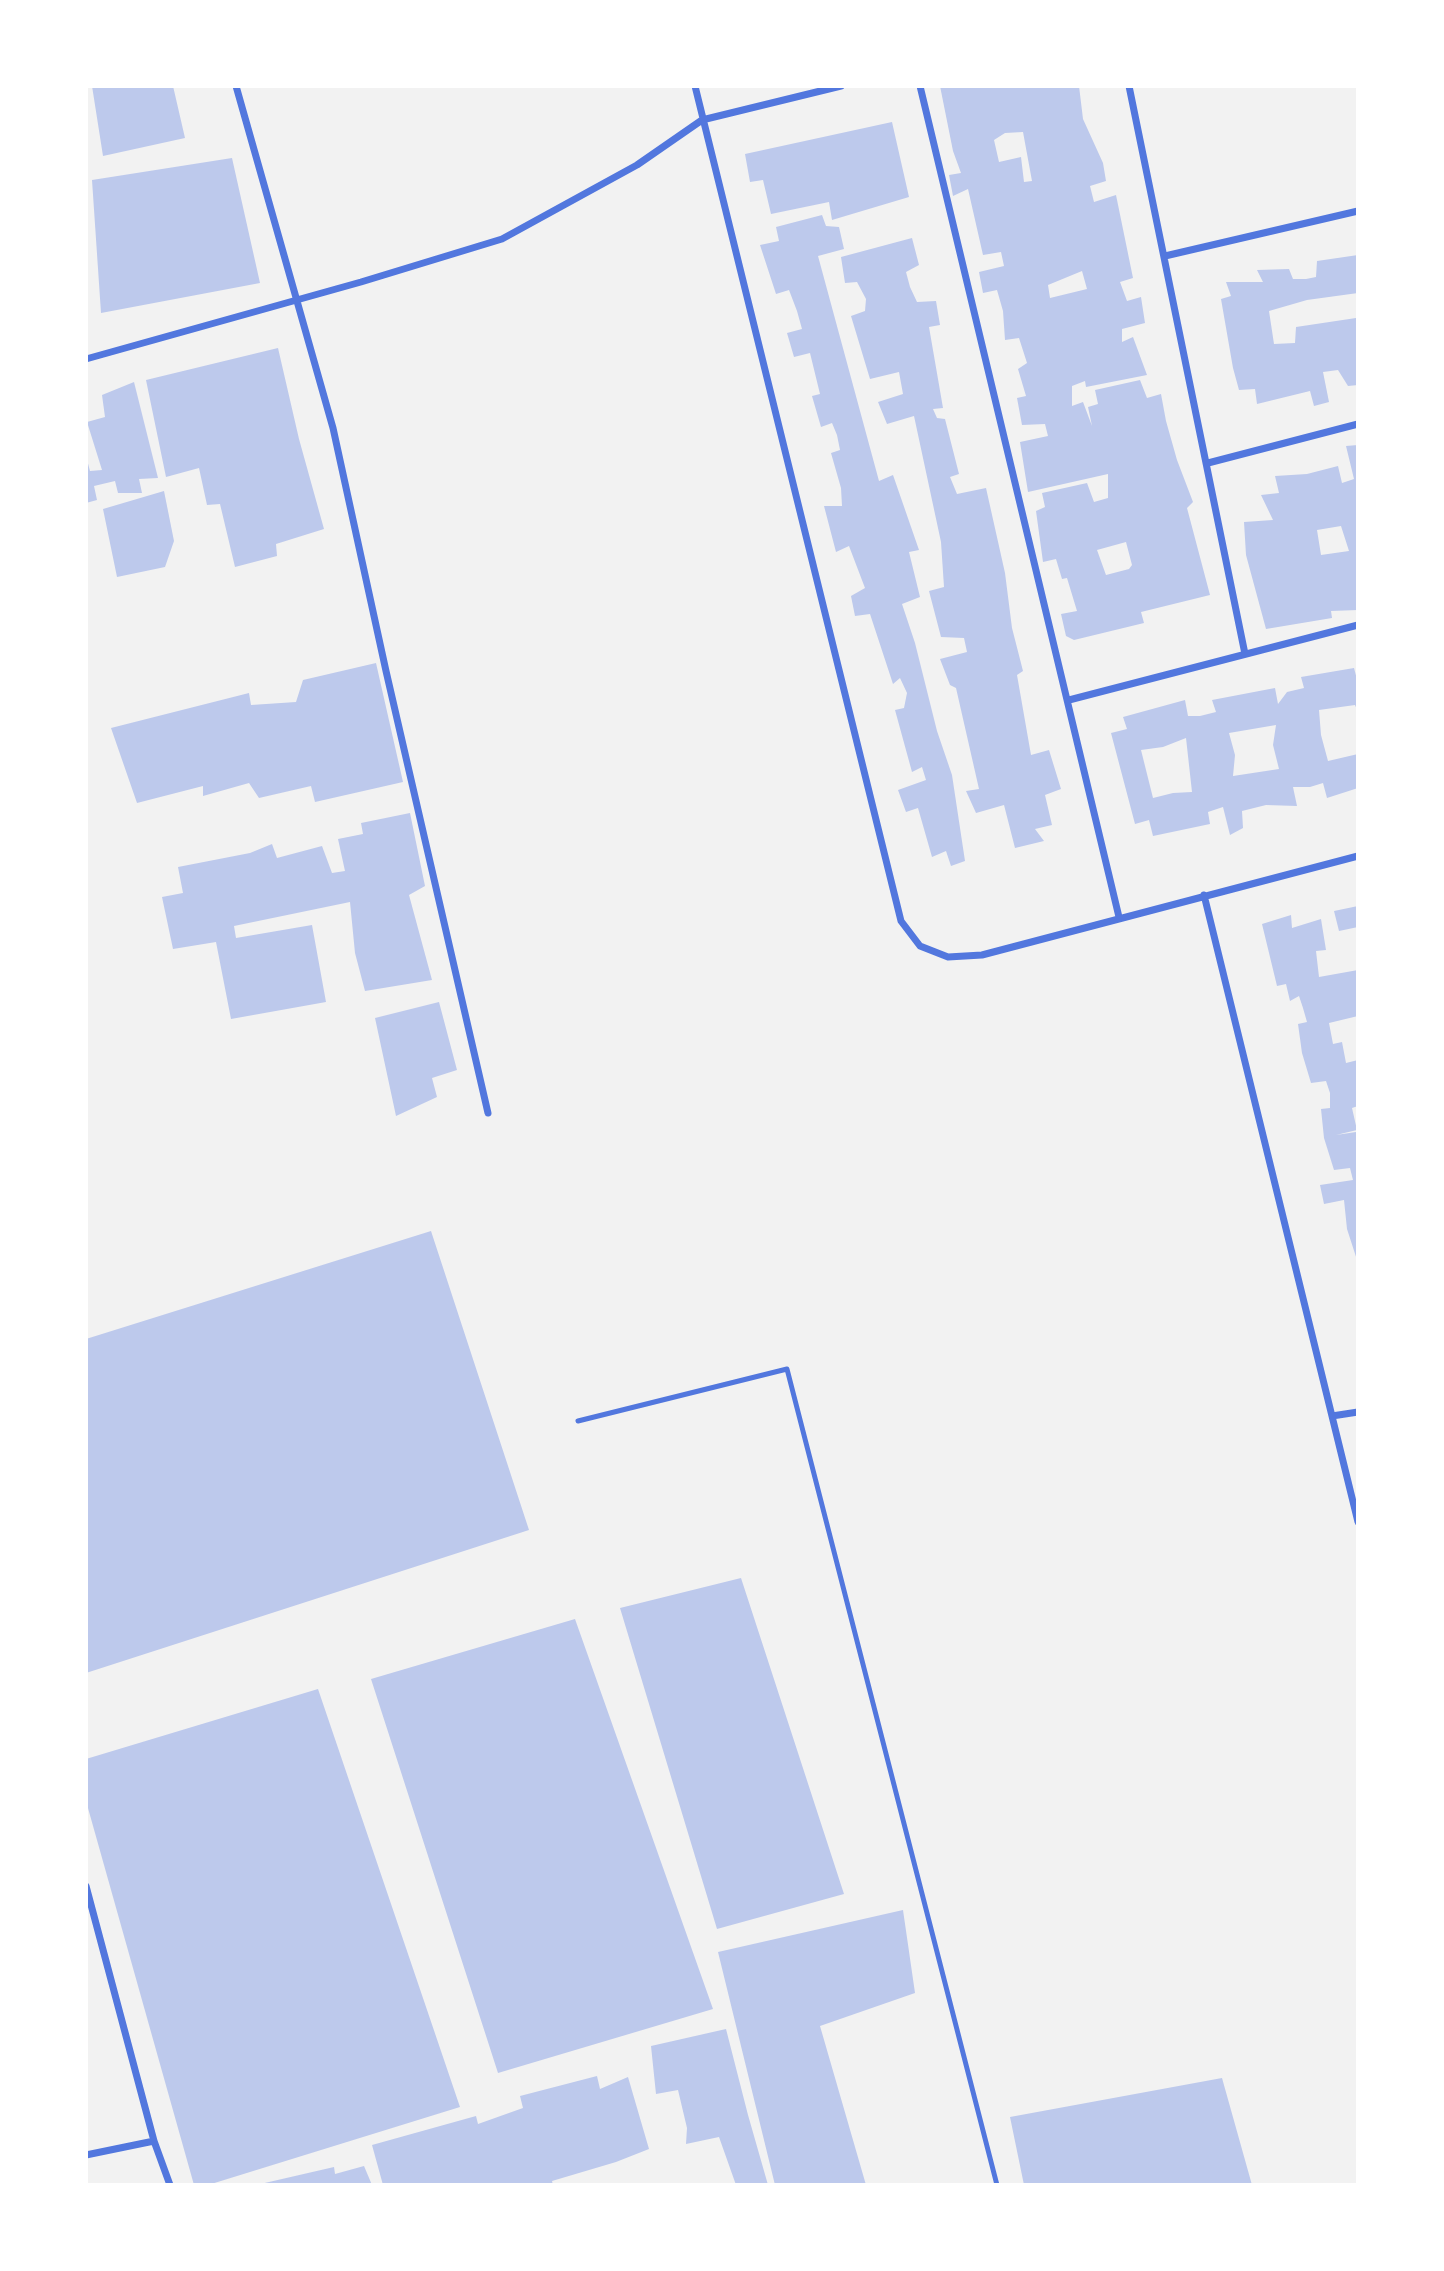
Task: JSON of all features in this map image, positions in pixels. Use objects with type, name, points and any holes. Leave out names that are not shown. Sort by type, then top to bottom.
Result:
[{"type":"street","points":[[236,86],[333,428],[488,1113]]},
{"type":"street","points":[[695,86],[901,921],[920,946],[948,957],[982,955],[1358,856]]},
{"type":"street","points":[[86,359],[502,239],[637,165],[702,120],[841,86]]},
{"type":"street","points":[[920,86],[1119,918]]},
{"type":"street","points":[[1129,86],[1245,654]]},
{"type":"street","points":[[1165,256],[1358,211]]},
{"type":"street","points":[[1208,463],[1358,424]]},
{"type":"street","points":[[1069,700],[1358,625]]},
{"type":"street","points":[[1204,895],[1358,1522]]},
{"type":"street","points":[[1332,1416],[1358,1412]]},
{"type":"street","points":[[86,1886],[155,2141],[170,2185]]},
{"type":"street","points":[[86,2155],[155,2141]]},
{"type":"lane","points":[[578,1421],[787,1369],[997,2185]]},
{"type":"building","points":[[92,86],[173,86],[185,138],[103,156]]},
{"type":"building","points":[[940,86],[1079,86],[1083,119],[1103,163],[1106,181],[1090,186],[1094,202],[1116,195],[1133,278],[1120,282],[1127,301],[1141,297],[1145,323],[1122,329],[1122,342],[1133,337],[1147,375],[1086,387],[1085,381],[1072,386],[1072,406],[1083,402],[1092,426],[1088,407],[1098,404],[1095,390],[1140,380],[1147,398],[1161,394],[1177,460],[1193,502],[1187,508],[1210,595],[1141,612],[1144,623],[1074,640],[1066,636],[1061,614],[1077,611],[1067,578],[1062,579],[1056,559],[1043,562],[1036,511],[1045,507],[1042,493],[1087,483],[1094,502],[1108,498],[1108,474],[1028,492],[1020,442],[1048,436],[1045,424],[1022,425],[1017,398],[1026,396],[1018,369],[1027,363],[1019,338],[1005,340],[1003,311],[997,290],[983,293],[979,272],[1004,266],[1001,252],[983,255],[968,189],[953,196],[949,175],[961,173],[953,151]],"holes":[[[1023,132],[1032,181],[1024,182],[1021,157],[999,162],[994,140],[1005,133]],[[1082,271],[1087,289],[1050,298],[1048,285]],[[1126,542],[1132,565],[1129,569],[1106,575],[1097,550]]]},
{"type":"building","points":[[892,122],[909,197],[832,220],[829,202],[771,214],[763,180],[750,182],[745,154]]},
{"type":"building","points":[[232,158],[260,283],[101,313],[92,180]]},
{"type":"building","points":[[822,215],[826,226],[839,227],[844,249],[818,256],[879,481],[893,475],[919,550],[909,552],[920,597],[902,604],[952,775],[965,861],[951,866],[946,851],[932,857],[918,808],[906,812],[898,790],[926,780],[922,767],[912,772],[895,710],[904,708],[907,693],[900,678],[893,684],[870,614],[855,616],[851,596],[865,588],[849,546],[836,552],[824,506],[842,506],[841,488],[831,453],[840,450],[837,435],[832,423],[821,427],[812,396],[820,394],[810,353],[794,357],[787,333],[802,329],[797,311],[789,290],[776,294],[760,245],[779,241],[776,227]]},
{"type":"building","points":[[912,238],[919,265],[906,272],[910,287],[917,302],[936,301],[940,325],[929,327],[943,408],[933,409],[937,418],[945,419],[959,474],[950,477],[957,494],[986,488],[1005,573],[1012,628],[1023,671],[1017,675],[1031,755],[1049,750],[1061,789],[1045,795],[1052,825],[1035,829],[1044,841],[1015,848],[1004,805],[976,813],[966,791],[979,789],[956,688],[950,685],[940,659],[967,652],[964,638],[941,637],[929,591],[944,587],[941,542],[914,416],[887,424],[878,402],[903,394],[899,372],[870,379],[851,316],[865,311],[866,299],[857,282],[845,283],[841,257]]},
{"type":"building","points":[[1358,255],[1358,293],[1307,300],[1269,311],[1274,344],[1295,343],[1296,327],[1356,318],[1358,385],[1348,386],[1338,370],[1323,372],[1329,402],[1314,406],[1310,391],[1257,404],[1255,389],[1239,390],[1233,368],[1221,299],[1231,296],[1226,282],[1263,282],[1257,270],[1289,269],[1293,279],[1316,277],[1317,261]]},
{"type":"building","points":[[278,348],[324,529],[276,544],[277,556],[235,567],[220,504],[207,505],[199,468],[166,477],[146,380]]},
{"type":"building","points":[[134,382],[158,478],[139,479],[142,493],[118,493],[115,481],[94,486],[97,500],[86,503],[86,456],[90,471],[102,470],[87,422],[105,417],[102,395]]},
{"type":"building","points":[[1358,445],[1358,610],[1331,611],[1332,618],[1266,629],[1246,555],[1244,522],[1273,520],[1261,495],[1279,493],[1275,476],[1307,474],[1338,466],[1342,483],[1354,479],[1346,446]],"holes":[[[1341,526],[1349,551],[1321,555],[1317,530]]]},
{"type":"building","points":[[164,491],[174,541],[165,567],[117,577],[103,509]]},
{"type":"building","points":[[376,663],[403,782],[315,802],[311,786],[259,798],[249,783],[203,796],[203,786],[137,803],[111,728],[249,693],[251,705],[296,702],[303,680]]},
{"type":"building","points":[[1354,668],[1358,683],[1358,712],[1355,705],[1319,710],[1321,735],[1328,761],[1358,754],[1358,788],[1327,798],[1323,783],[1310,787],[1293,787],[1297,806],[1266,805],[1242,811],[1243,828],[1230,835],[1223,807],[1208,812],[1210,824],[1153,836],[1149,820],[1135,824],[1111,733],[1127,729],[1123,717],[1185,700],[1188,716],[1200,716],[1216,712],[1212,700],[1275,688],[1278,704],[1287,692],[1304,688],[1301,677]],"holes":[[[1276,725],[1273,745],[1279,769],[1233,776],[1235,755],[1229,733]],[[1186,738],[1192,792],[1153,798],[1141,750],[1163,747]]]},
{"type":"building","points":[[410,813],[425,886],[409,895],[432,980],[365,991],[355,953],[350,902],[234,926],[236,938],[312,925],[326,1002],[231,1019],[216,942],[173,949],[162,897],[183,893],[178,867],[250,853],[272,844],[277,858],[322,846],[332,873],[345,871],[338,839],[363,834],[361,823]]},
{"type":"building","points":[[1358,906],[1358,927],[1339,931],[1334,911]]},
{"type":"building","points":[[1291,915],[1292,928],[1321,919],[1326,950],[1316,951],[1319,977],[1358,970],[1358,1016],[1329,1023],[1333,1044],[1342,1042],[1346,1063],[1358,1060],[1358,1106],[1352,1108],[1357,1130],[1336,1135],[1356,1132],[1358,1135],[1358,1263],[1347,1229],[1344,1200],[1324,1204],[1320,1185],[1353,1180],[1350,1168],[1334,1170],[1324,1138],[1321,1109],[1330,1108],[1330,1093],[1326,1081],[1311,1083],[1302,1053],[1298,1024],[1307,1022],[1303,1008],[1299,996],[1290,1001],[1286,984],[1277,986],[1262,924]]},
{"type":"building","points":[[439,1002],[457,1070],[432,1078],[437,1097],[396,1116],[375,1018]]},
{"type":"building","points":[[431,1231],[529,1530],[86,1673],[86,1339]]},
{"type":"building","points":[[741,1578],[844,1894],[717,1929],[620,1608]]},
{"type":"building","points":[[575,1619],[713,2009],[498,2073],[371,1679]]},
{"type":"building","points":[[318,1689],[460,2107],[208,2185],[194,2185],[86,1801],[86,1759]]},
{"type":"building","points":[[903,1910],[915,1993],[820,2026],[866,2185],[775,2185],[718,1952]]},
{"type":"building","points":[[726,2029],[768,2185],[736,2185],[719,2137],[686,2144],[687,2128],[678,2090],[656,2094],[651,2046]]},
{"type":"building","points":[[597,2076],[600,2089],[628,2077],[649,2149],[552,2181],[553,2185],[383,2185],[372,2145],[476,2116],[478,2124],[523,2108],[520,2096]]},
{"type":"building","points":[[1222,2078],[1252,2185],[1024,2185],[1010,2117]]},
{"type":"building","points":[[364,2166],[372,2185],[256,2185],[334,2167],[335,2174]]}]
